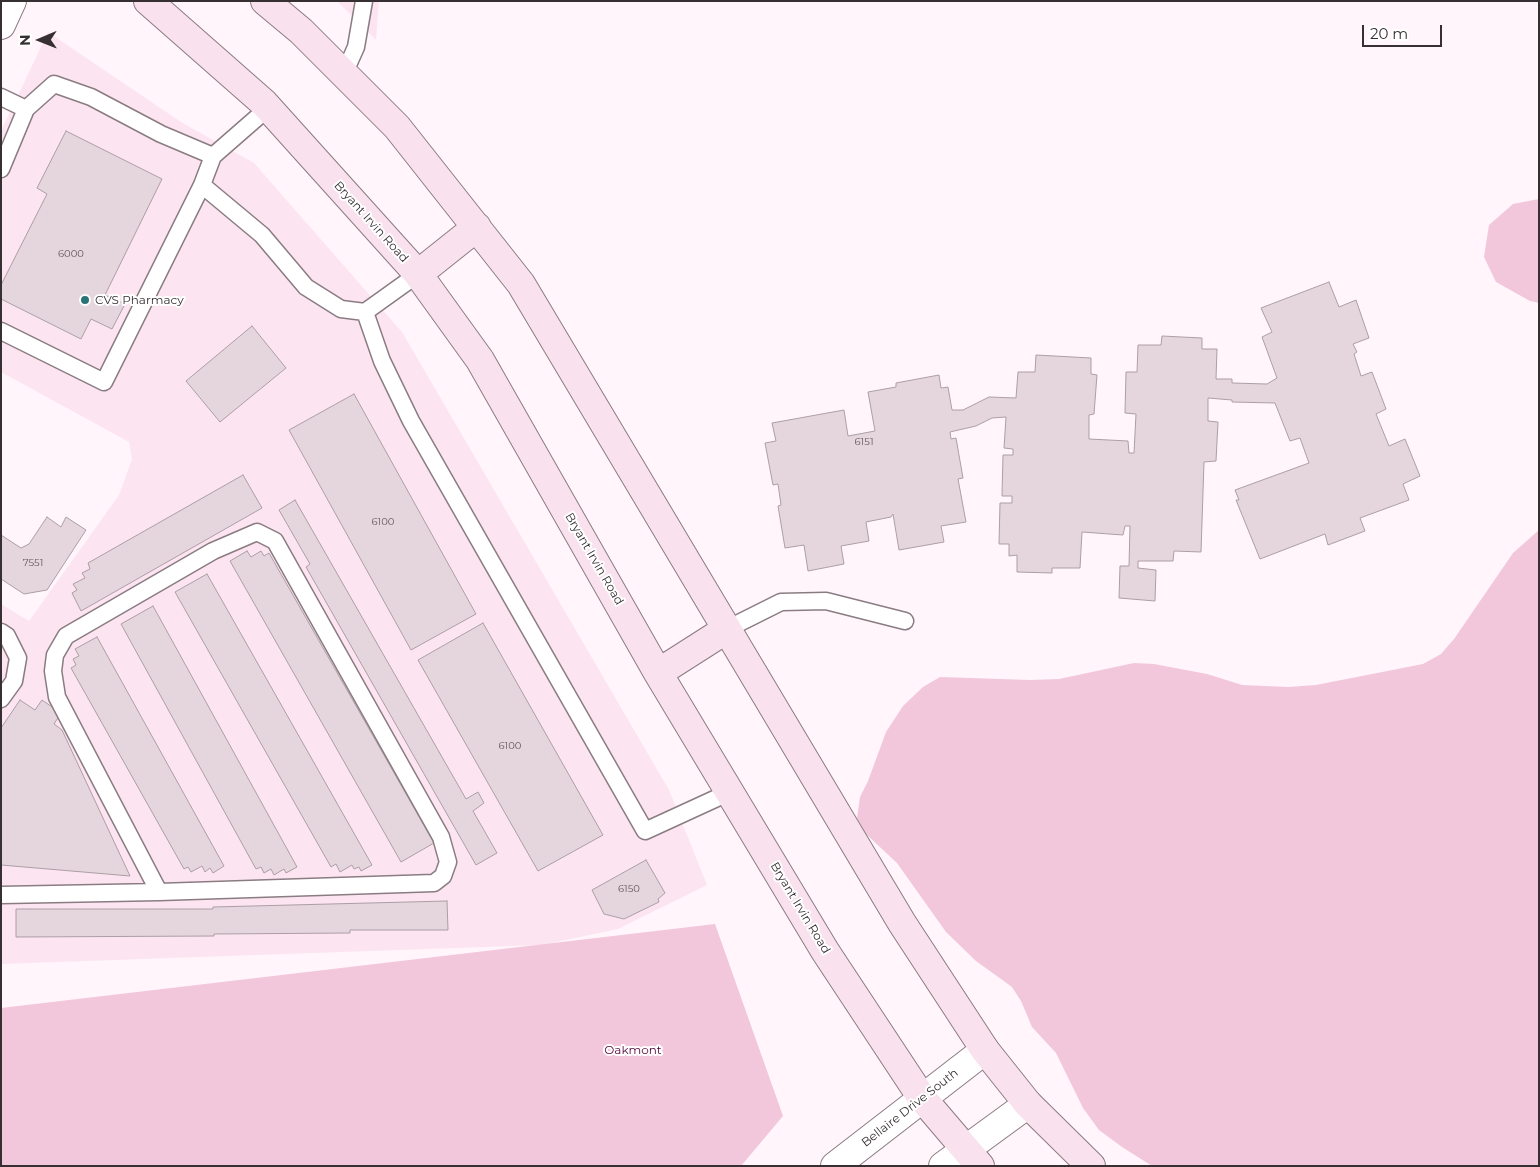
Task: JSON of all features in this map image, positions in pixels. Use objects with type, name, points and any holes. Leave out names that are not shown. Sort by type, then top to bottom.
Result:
[{"type":"main road","name":"Bryant Irvin Road","points":[[148,1],[268,108],[418,274],[480,360],[658,673],[825,951],[962,1161]]},
{"type":"main road","points":[[265,1],[301,31],[396,127],[526,292],[902,923],[985,1050],[1028,1104],[1091,1166]]},
{"type":"main road","points":[[418,274],[477,228]]},
{"type":"main road","points":[[658,673],[727,629]]},
{"type":"street","points":[[1,25],[12,1]]},
{"type":"street","name":"Bellaire Drive South","points":[[836,1166],[985,1050]]},
{"type":"street","points":[[962,1161],[1028,1104]]},
{"type":"lane","points":[[344,74],[356,47],[364,1]]},
{"type":"lane","points":[[1,169],[26,109],[54,84],[91,97],[161,134],[213,156]]},
{"type":"lane","points":[[1,97],[26,109]]},
{"type":"lane","points":[[1,332],[104,382],[202,185],[213,156],[268,108]]},
{"type":"lane","points":[[202,185],[262,235],[306,287],[341,308],[365,312],[418,274]]},
{"type":"lane","points":[[365,312],[382,361],[411,421],[645,831],[730,792]]},
{"type":"lane","points":[[1,896],[159,892],[434,883],[443,876],[448,862],[440,837],[275,541],[257,532],[213,551],[66,636],[55,655],[54,671],[58,697],[159,892]]},
{"type":"lane","points":[[727,629],[781,602],[826,601],[905,621]]},
{"type":"lane","points":[[1,632],[8,636],[18,658],[14,681],[1,699]]},
{"type":"shaded area","points":[[337,1],[379,1],[376,40]]},
{"type":"shaded area","points":[[48,32],[181,122],[254,163],[402,332],[669,790],[707,885],[618,929],[542,945],[1,964],[1,604],[29,621],[119,495],[132,459],[129,442],[1,372],[1,131]]},
{"type":"green space","points":[[1539,199],[1539,303],[1530,301],[1496,282],[1484,257],[1489,225],[1513,204]]},
{"type":"green space","points":[[1539,530],[1539,1166],[1152,1166],[1122,1147],[1099,1130],[1083,1108],[1056,1053],[1032,1027],[1021,1001],[1012,987],[976,961],[946,932],[897,863],[866,834],[857,818],[860,797],[886,732],[903,706],[923,687],[940,677],[1059,679],[1134,663],[1154,664],[1207,674],[1242,685],[1288,687],[1316,685],[1423,664],[1441,654],[1454,639],[1513,553]]},
{"type":"green space","name":"Oakmont","points":[[715,924],[783,1116],[741,1166],[1,1166],[1,1008]]},
{"type":"building","name":"CVS Pharmacy","points":[[66,131],[162,179],[105,295],[125,304],[112,329],[91,319],[81,339],[1,299],[1,285],[47,194],[37,188]]},
{"type":"building","points":[[1329,282],[1339,307],[1356,300],[1369,338],[1353,344],[1357,352],[1354,354],[1361,376],[1372,372],[1386,409],[1376,414],[1389,446],[1405,439],[1420,476],[1403,484],[1409,500],[1360,518],[1365,531],[1328,545],[1325,534],[1260,559],[1236,500],[1239,500],[1235,490],[1309,463],[1300,438],[1290,441],[1275,403],[1232,402],[1232,400],[1208,398],[1208,421],[1218,422],[1216,461],[1204,462],[1201,552],[1174,551],[1173,561],[1138,561],[1138,568],[1156,570],[1155,601],[1119,598],[1120,566],[1129,566],[1130,526],[1125,526],[1123,535],[1082,532],[1080,568],[1052,568],[1052,573],[1017,572],[1017,555],[1009,556],[1009,544],[999,544],[1000,503],[1012,503],[1012,496],[1002,496],[1003,455],[1013,455],[1013,449],[1004,448],[1006,417],[992,418],[976,426],[950,432],[951,439],[956,438],[963,478],[958,479],[966,522],[941,526],[944,542],[899,550],[893,514],[891,517],[866,522],[869,541],[841,546],[844,564],[808,571],[804,545],[785,548],[778,506],[781,505],[778,484],[773,485],[765,443],[776,441],[772,423],[844,410],[848,436],[875,431],[868,392],[896,387],[896,383],[939,375],[941,388],[948,387],[952,410],[963,410],[989,397],[1016,398],[1018,372],[1035,372],[1036,355],[1091,358],[1091,374],[1097,375],[1094,414],[1089,415],[1089,439],[1128,441],[1129,453],[1134,453],[1136,414],[1125,413],[1126,372],[1137,372],[1138,345],[1161,345],[1162,336],[1202,338],[1202,349],[1217,349],[1216,379],[1232,379],[1232,383],[1267,384],[1277,378],[1262,337],[1272,332],[1261,308]]},
{"type":"building","points":[[252,326],[286,368],[220,422],[186,381]]},
{"type":"building","points":[[354,394],[476,614],[411,650],[289,430]]},
{"type":"building","points":[[243,475],[262,508],[81,611],[72,593],[77,590],[73,584],[85,578],[82,573],[90,569],[88,563]]},
{"type":"building","points":[[295,500],[466,799],[478,792],[484,803],[473,811],[497,853],[476,865],[306,567],[310,564],[279,510]]},
{"type":"building","points":[[47,517],[61,527],[66,517],[86,530],[47,590],[24,594],[1,579],[1,535],[21,548],[29,544]]},
{"type":"building","points":[[247,551],[251,557],[261,551],[264,556],[269,553],[434,843],[401,862],[230,561]]},
{"type":"building","points":[[207,574],[372,865],[361,871],[359,867],[354,869],[352,865],[340,872],[336,864],[331,867],[175,592]]},
{"type":"building","points":[[153,606],[297,867],[286,873],[284,869],[274,875],[271,869],[264,873],[261,867],[256,869],[121,624]]},
{"type":"building","points":[[483,623],[603,835],[538,871],[418,660]]},
{"type":"building","points":[[97,637],[224,866],[213,873],[210,868],[205,872],[202,866],[191,872],[188,867],[184,869],[71,668],[76,665],[73,659],[79,656],[75,649]]},
{"type":"building","points":[[20,700],[35,710],[42,700],[61,713],[54,724],[62,730],[130,876],[1,865],[1,728]]},
{"type":"building","points":[[646,860],[665,893],[658,899],[659,902],[624,919],[604,914],[592,890]]},
{"type":"building","points":[[447,901],[448,930],[350,930],[350,933],[214,934],[214,936],[16,937],[16,909],[213,909],[213,907]]},
{"type":"place","name":"CVS Pharmacy","points":[[85,300]]}]
